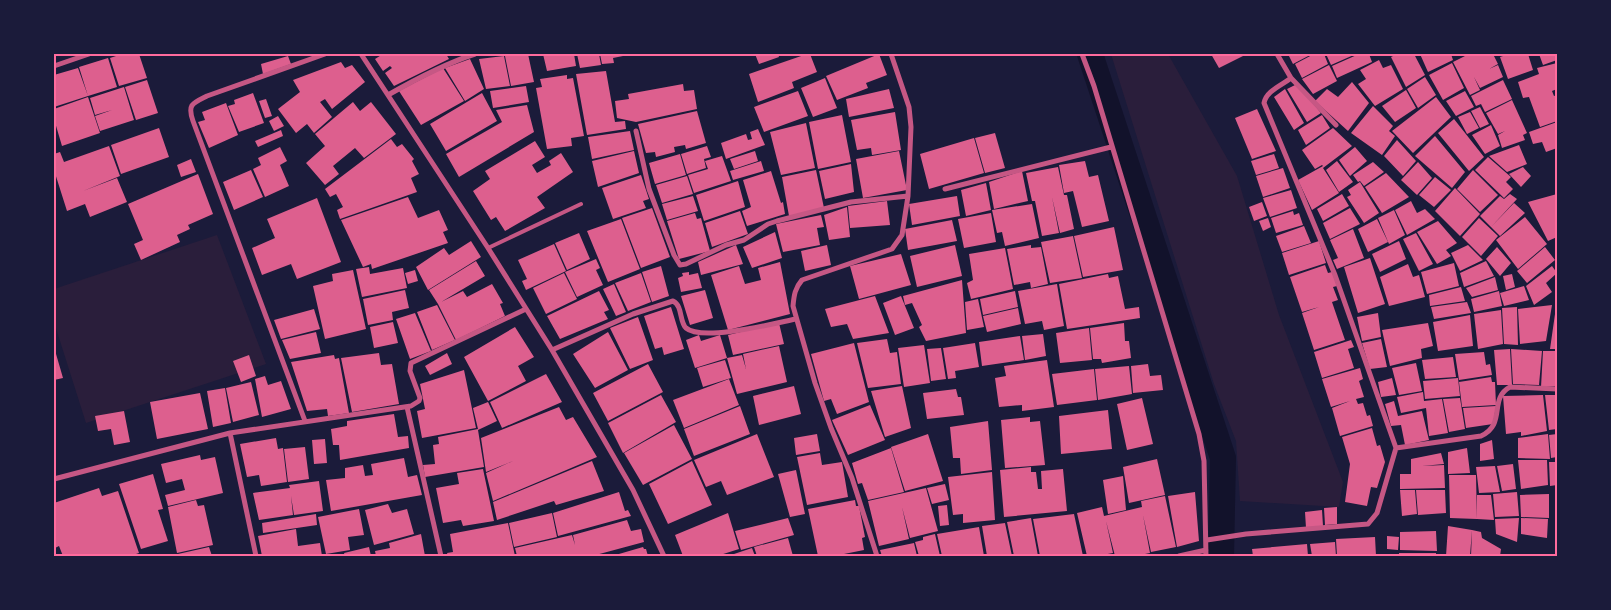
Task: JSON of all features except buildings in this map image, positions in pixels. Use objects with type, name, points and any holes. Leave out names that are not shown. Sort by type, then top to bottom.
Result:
[{"type":"street","points":[[54,66],[89,54]]},
{"type":"street","points":[[305,421],[190,110],[192,104],[207,96],[324,54]]},
{"type":"street","points":[[361,54],[488,248],[552,350],[633,490],[664,556]]},
{"type":"street","points":[[388,95],[434,70],[475,54]]},
{"type":"street","points":[[877,556],[852,478],[815,383],[793,306],[796,286],[802,280],[892,248],[898,243],[902,235],[908,196],[910,157],[909,107],[891,54]]},
{"type":"street","points":[[1082,54],[1094,86],[1199,434],[1204,461],[1206,556]]},
{"type":"street","points":[[1277,54],[1291,78],[1336,125]]},
{"type":"street","points":[[1207,540],[1246,534],[1368,524],[1377,513],[1396,448],[1335,275],[1264,103],[1270,92],[1291,78]]},
{"type":"street","points":[[636,131],[649,189],[674,256],[680,265],[726,245],[744,240],[768,224],[777,221],[851,202],[908,196]]},
{"type":"street","points":[[945,189],[1111,147]]},
{"type":"street","points":[[552,350],[633,314],[673,301],[678,304],[686,328],[690,330],[725,333],[796,318]]},
{"type":"street","points":[[54,479],[230,433],[407,407],[416,403],[420,398],[410,371],[411,363],[526,309]]},
{"type":"street","points":[[1396,448],[1481,436],[1487,433],[1492,429],[1495,422],[1501,394],[1510,387],[1557,389]]},
{"type":"street","points":[[407,407],[441,556]]},
{"type":"street","points":[[230,433],[256,556]]},
{"type":"street","points":[[1179,556],[1206,550]]},
{"type":"lane","points":[[488,248],[581,204]]},
{"type":"shaded area","points":[[1111,54],[1168,54],[1237,176],[1279,315],[1343,482],[1339,507],[1240,501],[1236,441],[1214,384]]},
{"type":"shaded area","points":[[217,235],[266,364],[86,423],[54,322],[54,289]]},
{"type":"waterway","points":[[1090,54],[1223,458],[1221,556]]}]
